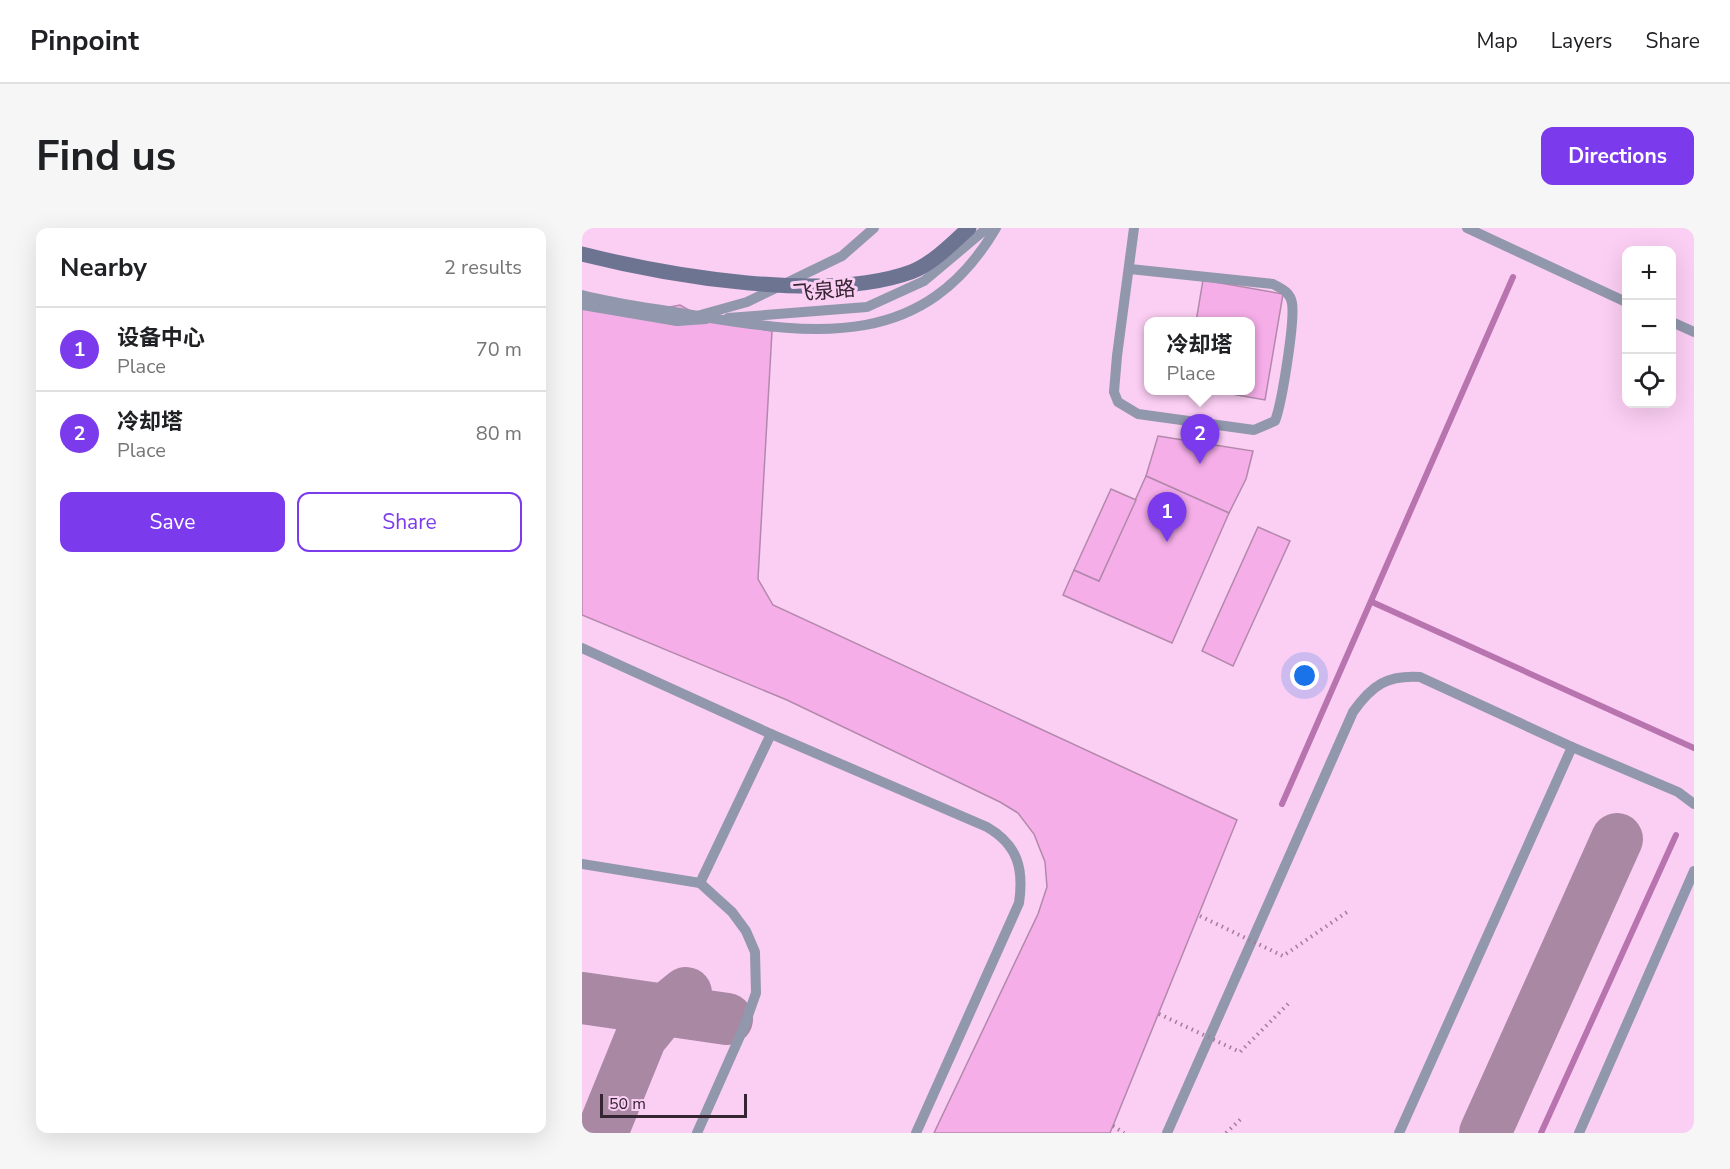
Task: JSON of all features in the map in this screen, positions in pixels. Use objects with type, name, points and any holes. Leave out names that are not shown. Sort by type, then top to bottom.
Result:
[{"type":"street","points":[[582,254],[614,262],[731,280],[806,286],[872,283],[914,271],[969,228]]},
{"type":"lane","points":[[582,305],[676,321],[747,302],[842,256],[874,228]]},
{"type":"lane","name":"飞泉路","points":[[676,321],[867,307],[924,281],[987,228]]},
{"type":"lane","points":[[582,294],[717,319],[803,330],[846,330],[889,319],[922,305],[956,280],[983,249],[996,228]]},
{"type":"lane","points":[[1130,269],[1273,284],[1287,292],[1292,303],[1290,326],[1280,408],[1275,421],[1254,430],[1138,414],[1118,402],[1114,392],[1117,356],[1134,228]]},
{"type":"lane","points":[[1467,228],[1622,300]]},
{"type":"lane","points":[[1676,324],[1694,332]]},
{"type":"lane","points":[[582,648],[771,734],[987,826],[1003,836],[1016,858],[1023,880],[1019,903],[916,1133]]},
{"type":"lane","points":[[1167,1133],[1353,712],[1364,696],[1383,681],[1400,675],[1420,677],[1572,747],[1678,792],[1694,804]]},
{"type":"lane","points":[[700,883],[771,734]]},
{"type":"lane","points":[[1399,1133],[1572,747]]},
{"type":"lane","points":[[582,864],[700,883],[732,912],[746,931],[755,952],[756,993],[744,1027],[697,1133]]},
{"type":"lane","points":[[1579,1133],[1694,871]]},
{"type":"path","points":[[1200,916],[1283,956],[1350,910]]},
{"type":"path","points":[[1159,1014],[1240,1052],[1289,1003]]},
{"type":"path","points":[[1226,1133],[1243,1117]]},
{"type":"path","points":[[1113,1126],[1124,1133]]},
{"type":"building","points":[[1203,280],[1283,294],[1265,400],[1237,395],[1255,395],[1255,317],[1197,317]]},
{"type":"building","points":[[582,296],[649,311],[680,305],[703,318],[772,331],[758,579],[773,605],[1237,820],[1110,1133],[934,1133],[1038,914],[1047,887],[1045,862],[1034,834],[1018,813],[1000,802],[787,700],[582,615]]},
{"type":"building","points":[[1158,436],[1253,451],[1246,479],[1229,513],[1146,476]]},
{"type":"building","points":[[1146,476],[1229,513],[1172,643],[1063,595],[1074,570],[1099,581]]},
{"type":"building","points":[[1111,489],[1136,500],[1099,581],[1074,570]]},
{"type":"building","points":[[1258,527],[1290,541],[1233,666],[1202,651]]},
{"type":"waterway","points":[[1282,804],[1513,277]]},
{"type":"waterway","points":[[1372,602],[1694,748]]},
{"type":"waterway","points":[[1541,1133],[1676,835]]},
{"type":"taxiway","points":[[1485,1133],[1617,839]]},
{"type":"taxiway","points":[[602,1133],[641,1037],[659,1015],[686,993]]},
{"type":"taxiway","points":[[582,998],[727,1019]]},
{"type":"place","name":"冷却塔","points":[[1200,464]]},
{"type":"place","name":"设备中心","points":[[1167,542]]}]
